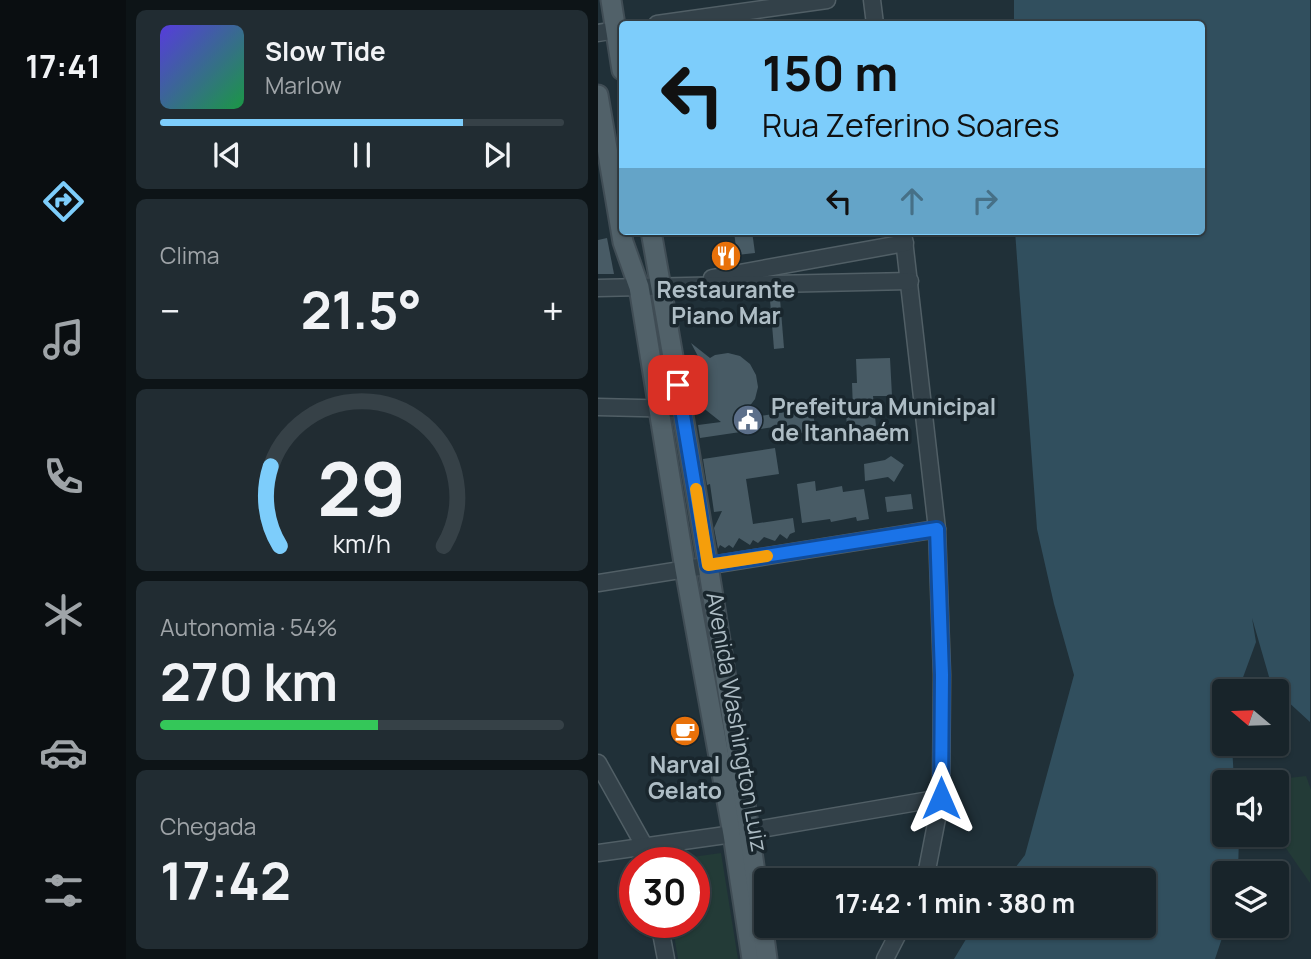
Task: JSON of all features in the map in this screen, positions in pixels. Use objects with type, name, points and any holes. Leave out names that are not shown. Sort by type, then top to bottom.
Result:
[{"type":"main road","points":[[611,0],[612,31],[619,58]]},
{"type":"main road","name":"Avenida Washington Luiz","points":[[598,95],[619,218]]},
{"type":"main road","name":"Avenida Washington Luiz","points":[[622,235],[639,287],[685,569],[767,959]]},
{"type":"main road","name":"Avenida Washington Luiz","points":[[652,235],[708,565],[741,832],[752,959]]},
{"type":"street","points":[[678,21],[827,0]]},
{"type":"street","points":[[872,0],[875,21]]},
{"type":"street","points":[[661,287],[904,237],[937,529],[942,675],[941,798],[927,868]]},
{"type":"street","points":[[598,288],[910,281]]},
{"type":"street","points":[[598,407],[683,409]]},
{"type":"street","points":[[598,583],[937,529]]},
{"type":"street","points":[[598,764],[642,847]]},
{"type":"street","points":[[679,847],[741,832],[941,798]]},
{"type":"street","points":[[598,853],[619,854]]},
{"type":"street","points":[[662,938],[666,959]]},
{"type":"street","points":[[885,959],[896,938]]},
{"type":"green space","points":[[1306,776],[1311,790],[1310,883],[1285,847],[1289,847],[1289,778]]},
{"type":"green space","points":[[721,853],[738,959],[678,959],[675,938],[710,938],[710,855]]},
{"type":"water","points":[[1014,0],[1310,0],[1310,722],[1289,703],[1289,679],[1270,679],[1252,618],[1256,642],[1242,679],[1212,679],[1212,756],[1233,756],[1233,770],[1212,770],[1212,847],[1239,847],[1238,861],[1212,861],[1212,938],[1222,938],[1215,959],[954,959],[967,938],[1156,938],[1156,868],[1015,868],[1025,855],[1074,675],[1037,529],[1015,235],[1205,235],[1205,21],[1014,21]]},
{"type":"building","points":[[734,235],[753,235],[755,253],[737,255]]},
{"type":"building","points":[[607,238],[614,274],[598,274],[598,240]]},
{"type":"building","name":"Restaurante Piano Mar","points":[[733,249],[734,261],[719,263],[718,251]]},
{"type":"building","points":[[780,299],[784,348],[774,349],[770,300]]},
{"type":"building","points":[[691,343],[710,358],[728,353],[740,356],[750,364],[758,387],[755,399],[740,419],[812,408],[816,431],[789,435],[787,425],[700,438],[698,425],[721,422],[702,407],[695,396],[694,383],[702,364]]},
{"type":"building","points":[[890,358],[892,396],[873,396],[876,426],[847,429],[846,411],[853,410],[852,383],[857,383],[856,359]]},
{"type":"building","points":[[775,448],[779,474],[746,479],[753,524],[793,518],[795,532],[787,539],[780,534],[775,541],[764,537],[758,543],[753,540],[750,545],[739,538],[733,548],[720,545],[718,549],[714,528],[722,511],[714,512],[703,459]]},
{"type":"building","points":[[891,456],[904,465],[894,482],[888,477],[865,481],[864,464],[885,460]]},
{"type":"building","points":[[815,481],[816,491],[842,486],[843,492],[864,489],[869,519],[857,521],[856,517],[831,522],[830,519],[802,523],[797,484]]},
{"type":"building","points":[[911,494],[913,509],[887,512],[885,497]]},
{"type":"slow traffic","points":[[696,489],[708,565],[767,556]]},
{"type":"place","name":"Restaurante Piano Mar","points":[[726,256]]},
{"type":"place","name":"Prefeitura Municipal de Itanhaém","points":[[748,420]]},
{"type":"place","name":"Narval Gelato","points":[[685,731]]},
{"type":"route","points":[[678,385],[708,565],[937,529],[942,675],[941,798]]}]
